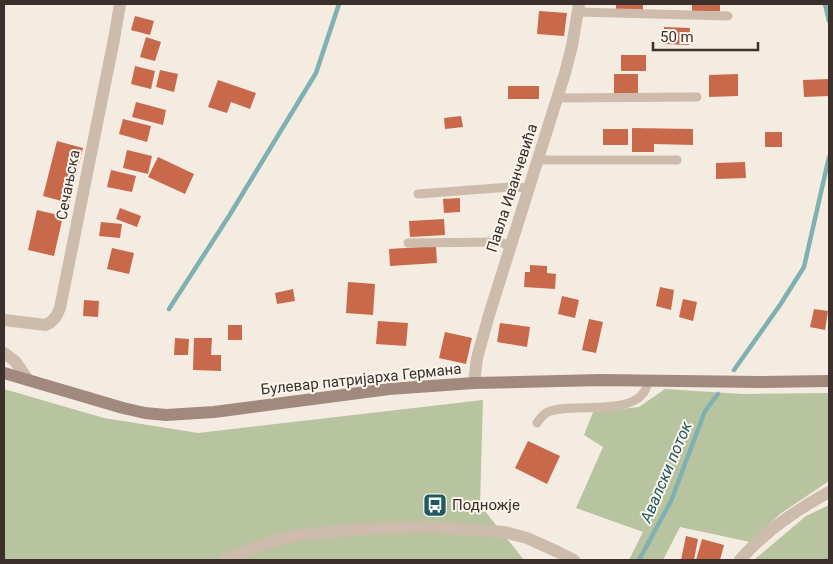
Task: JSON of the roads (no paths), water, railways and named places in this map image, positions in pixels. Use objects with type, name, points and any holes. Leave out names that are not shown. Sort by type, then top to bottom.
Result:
[{"type":"main road","name":"Булевар патријарха Германа","points":[[4,372],[129,410],[166,416],[214,412],[389,389],[474,382],[601,380],[829,382]]},
{"type":"street","name":"Сечањска","points":[[4,320],[46,325],[57,316],[60,308],[120,4]]},
{"type":"street","name":"Павла Иванчевића","points":[[474,382],[477,358],[510,246],[558,98],[572,46],[578,8]]},
{"type":"street","points":[[4,353],[15,361],[28,380]]},
{"type":"street","points":[[740,560],[781,522],[829,492]]},
{"type":"street","points":[[225,560],[270,542],[294,536],[358,529],[433,527],[504,532],[527,538],[574,560]]},
{"type":"lane","points":[[578,8],[728,16]]},
{"type":"lane","points":[[558,98],[696,97]]},
{"type":"lane","points":[[539,160],[677,160]]},
{"type":"lane","points":[[418,194],[510,187],[529,188]]},
{"type":"lane","points":[[408,243],[500,242],[510,246]]},
{"type":"lane","points":[[537,423],[545,412],[557,409],[596,408],[625,404],[638,399],[647,388],[648,380]]},
{"type":"waterway","points":[[169,309],[229,216],[316,73],[339,4]]},
{"type":"waterway","name":"Авалски поток","points":[[825,4],[829,21]]},
{"type":"waterway","name":"Авалски поток","points":[[734,370],[780,305],[804,267],[829,157]]},
{"type":"waterway","name":"Авалски поток","points":[[639,560],[671,501],[705,411],[718,394]]},
{"type":"place","name":"Подножје","points":[[435,505]]}]
